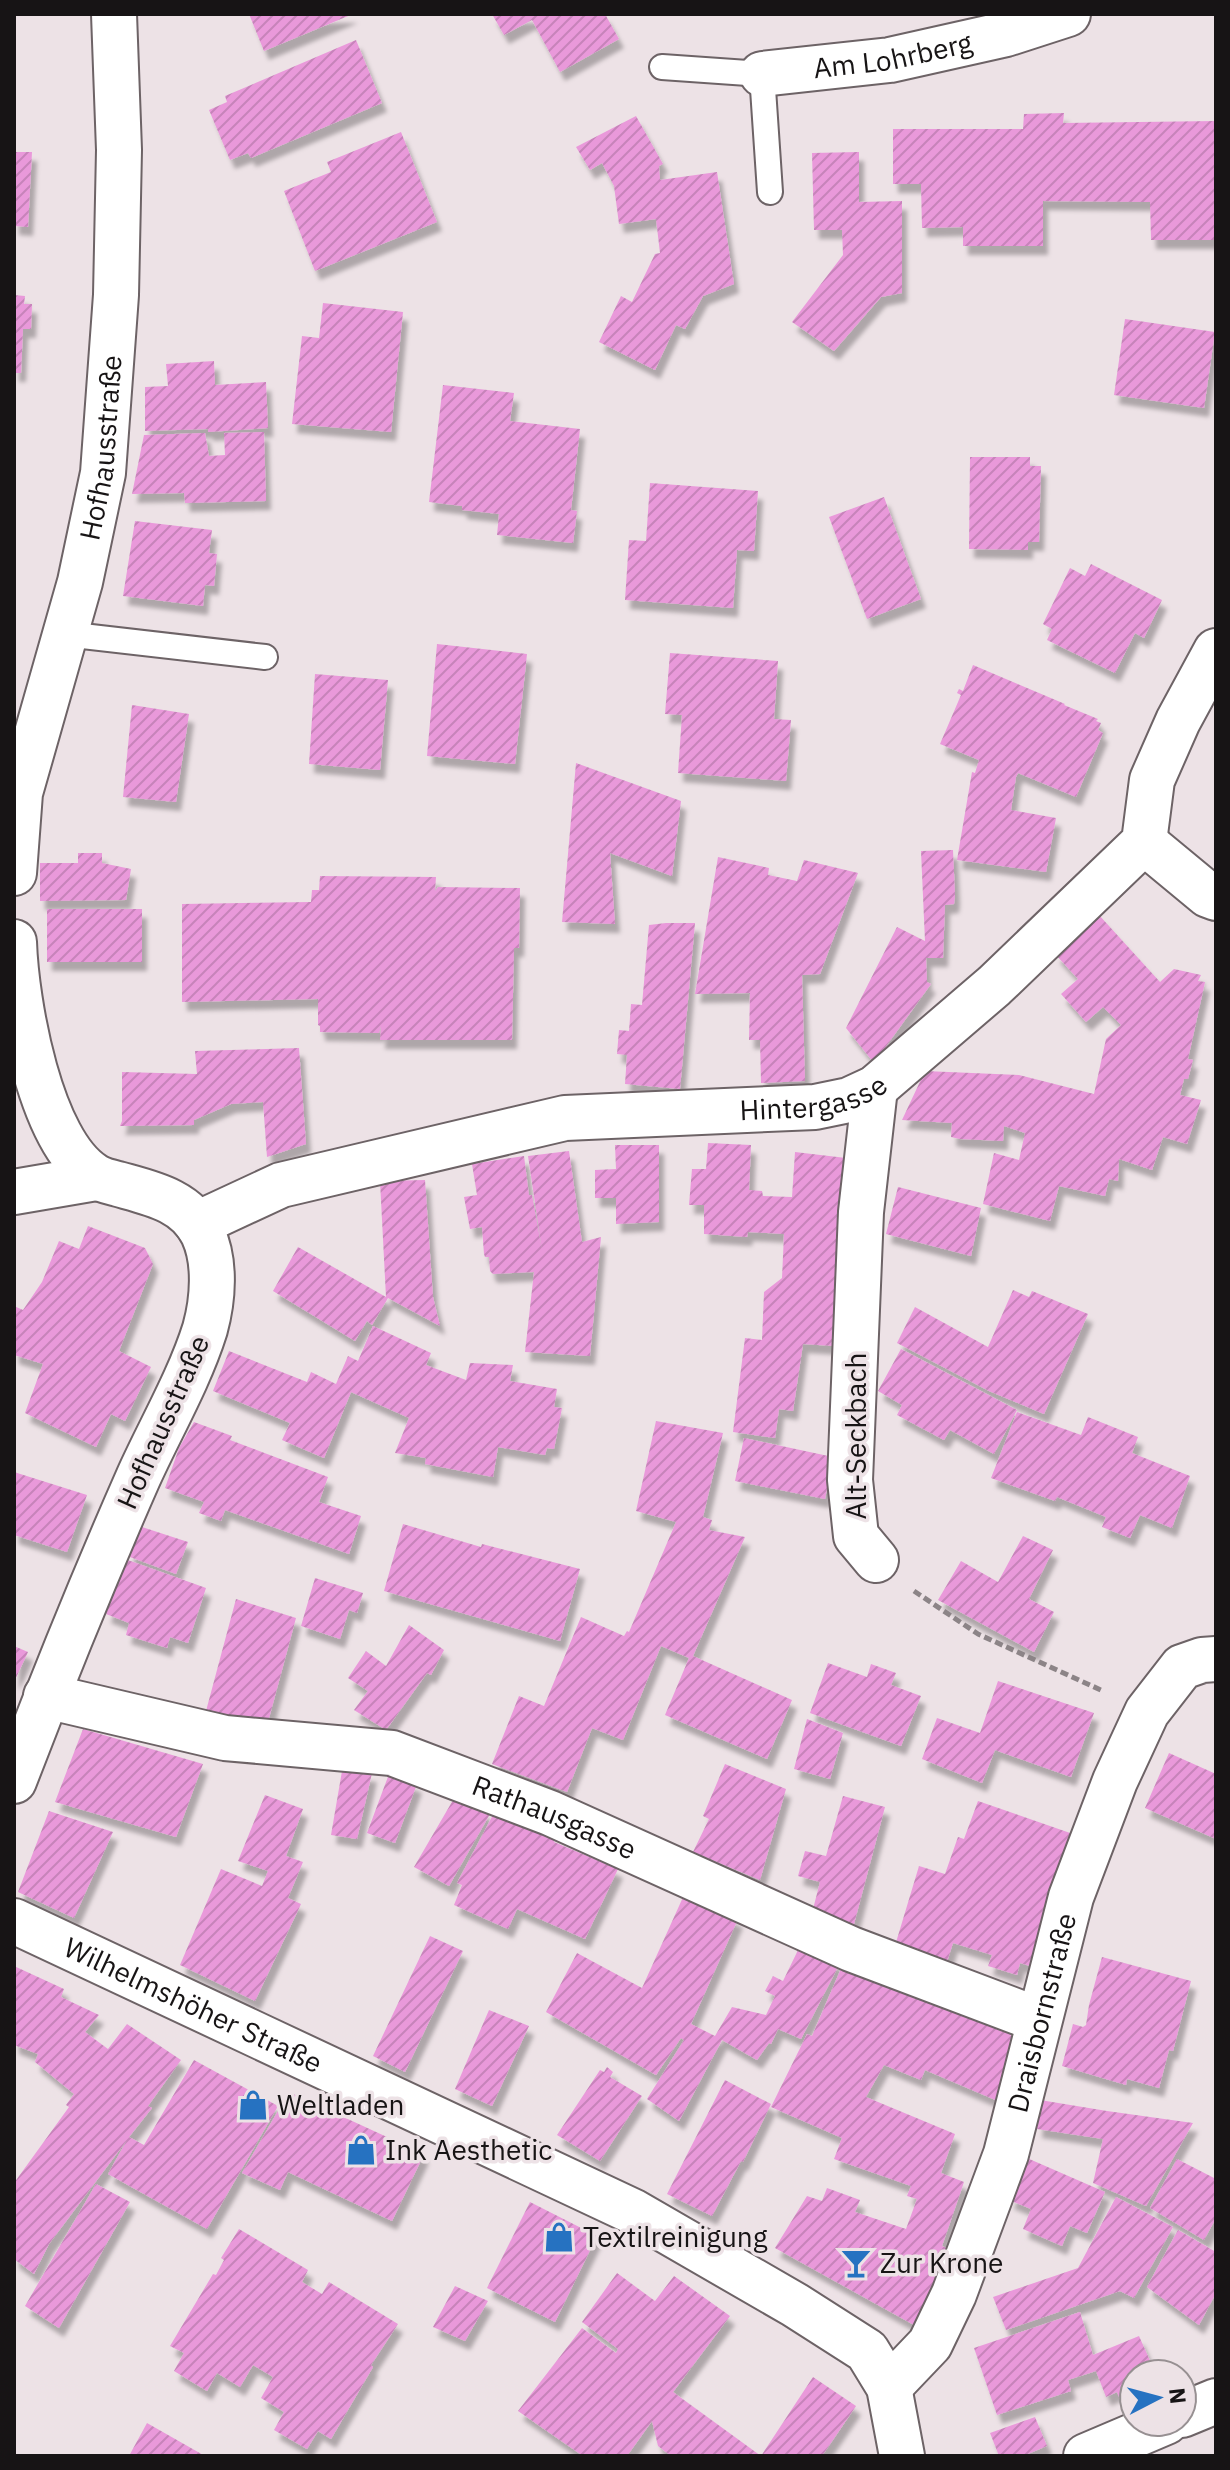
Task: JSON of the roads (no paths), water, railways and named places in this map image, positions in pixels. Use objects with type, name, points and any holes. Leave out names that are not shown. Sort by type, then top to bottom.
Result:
[{"type":"street","name":"Hofhausstraße","points":[[14,873],[20,793],[83,567],[103,473],[116,295],[119,179],[114,14]]},
{"type":"street","name":"Am Lohrberg","points":[[762,74],[890,60],[1006,34],[1068,14]]},
{"type":"street","points":[[1216,651],[1178,721],[1152,780],[1144,842],[1208,895],[1216,898]]},
{"type":"street","name":"Hintergasse","points":[[197,1224],[281,1185],[565,1118],[815,1107],[849,1100],[875,1088],[994,986],[1144,842]]},
{"type":"street","points":[[14,942],[22,1021],[36,1074],[69,1149],[96,1178],[167,1199],[197,1224]]},
{"type":"street","name":"Alt-Seckbach","points":[[875,1088],[861,1212],[850,1480],[856,1536],[876,1560]]},
{"type":"street","points":[[14,1192],[96,1178]]},
{"type":"street","name":"Hofhausstraße","points":[[14,1781],[99,1566],[205,1329],[212,1279],[209,1253],[197,1224]]},
{"type":"street","name":"Draisbornstraße","points":[[889,2387],[930,2344],[954,2294],[1006,2154],[1071,1897],[1115,1781],[1147,1712],[1182,1667],[1216,1659]]},
{"type":"street","name":"Rathausgasse","points":[[46,1696],[225,1738],[392,1753],[550,1813],[851,1949],[1039,2020]]},
{"type":"street","name":"Wilhelmshöher Straße","points":[[14,1921],[634,2212],[795,2305],[867,2351],[889,2387],[902,2456]]},
{"type":"street","points":[[1086,2456],[1128,2438]]},
{"type":"lane","points":[[662,67],[762,74],[770,192]]},
{"type":"lane","points":[[65,634],[265,657]]},
{"type":"place","name":"Weltladen","points":[[253,2105]]},
{"type":"place","name":"Ink Aesthetic","points":[[361,2150]]},
{"type":"place","name":"Textilreinigung","points":[[559,2237]]},
{"type":"place","name":"Zur Krone","points":[[856,2263]]}]
